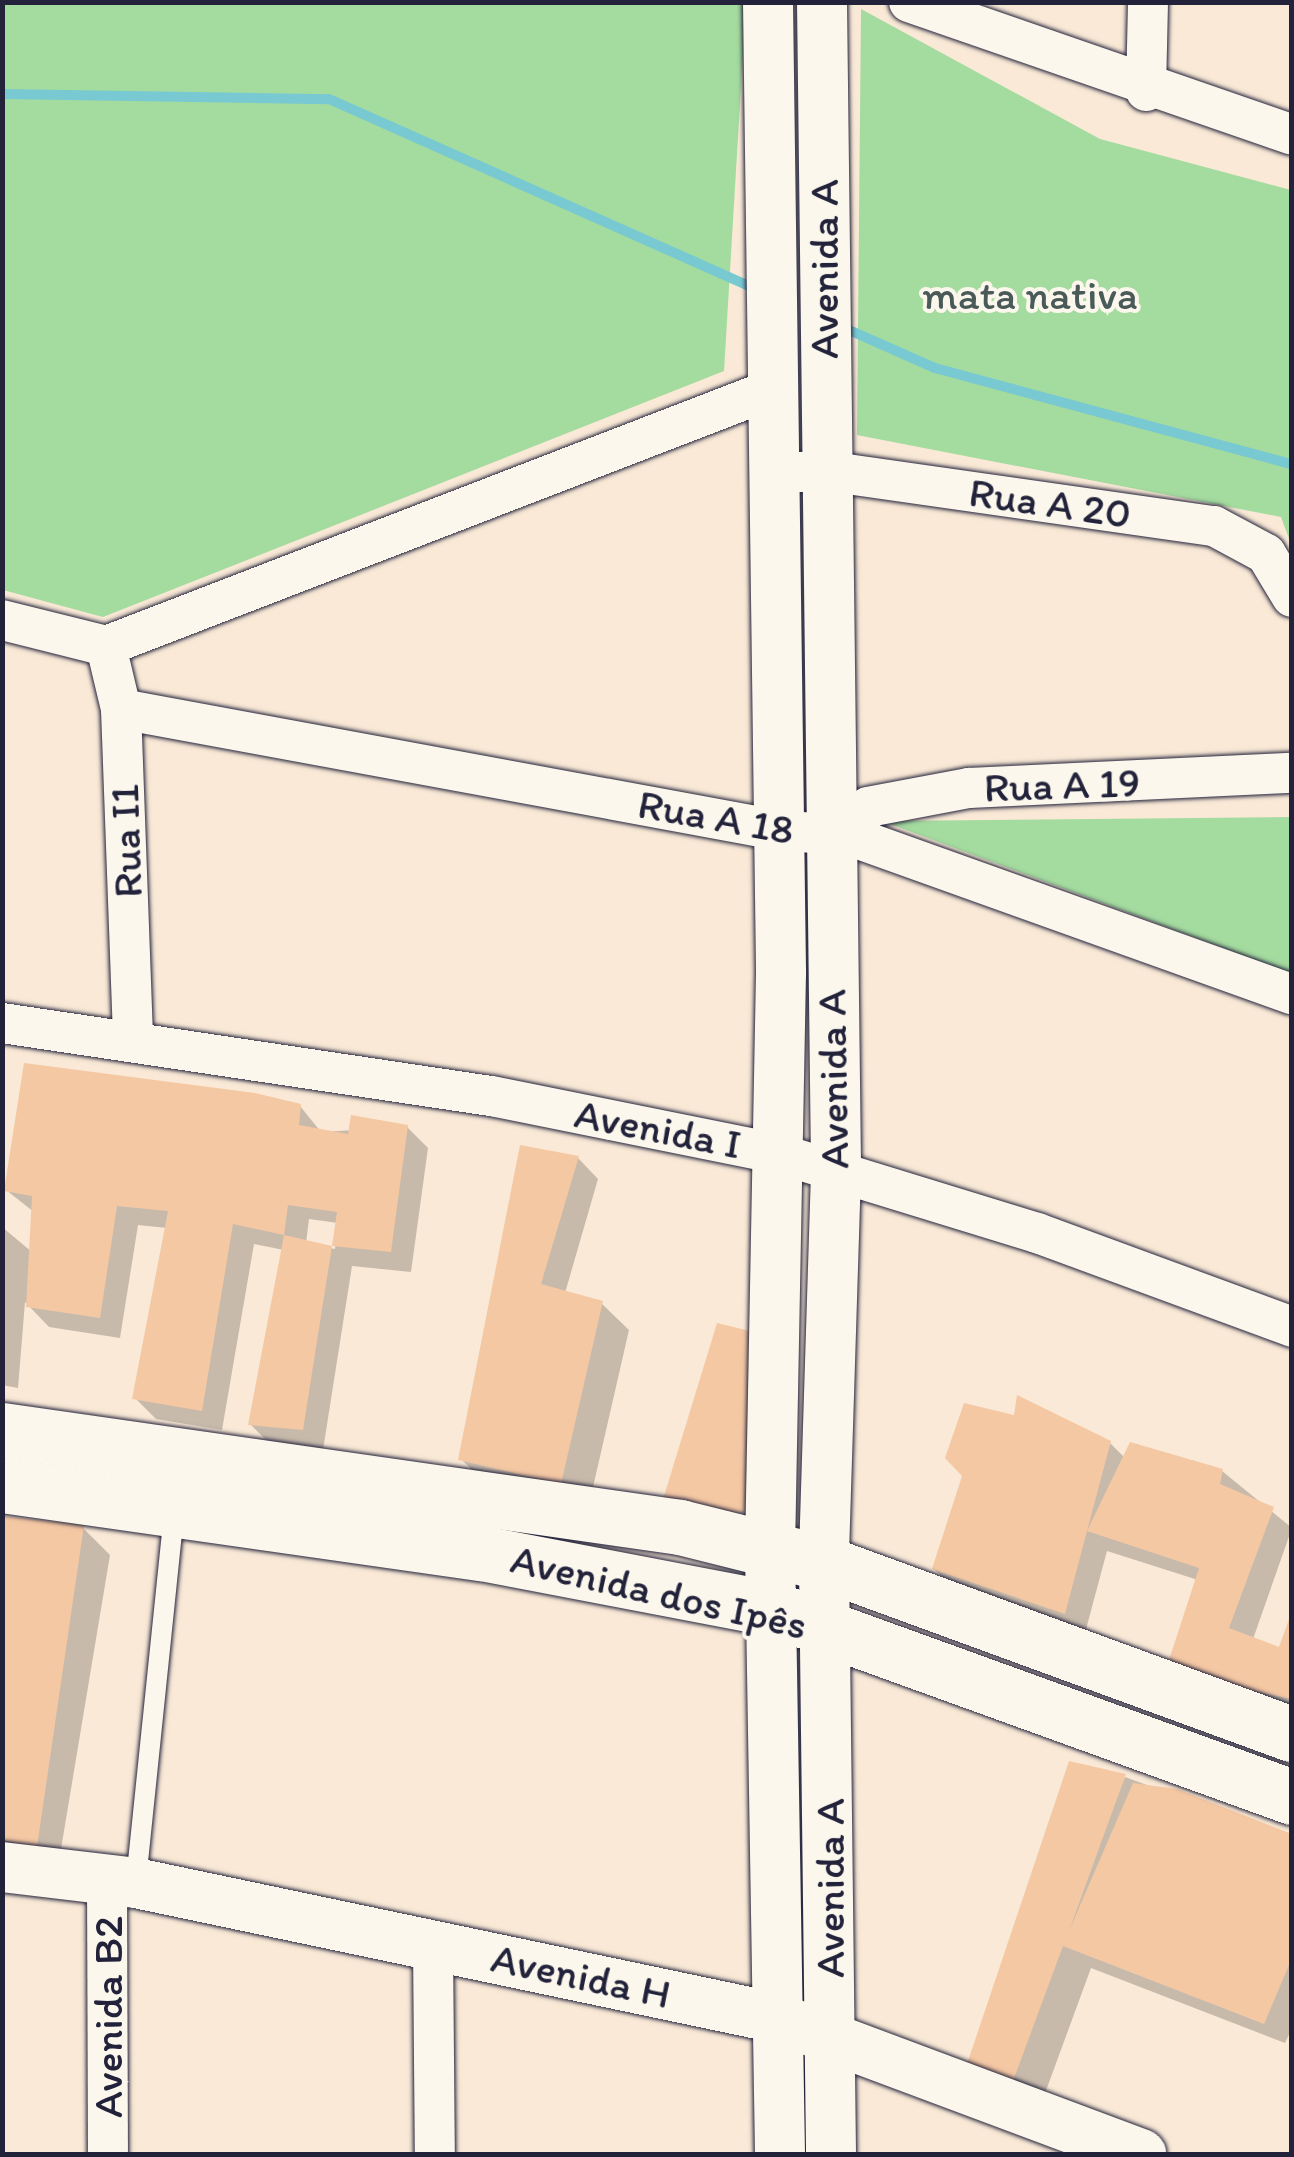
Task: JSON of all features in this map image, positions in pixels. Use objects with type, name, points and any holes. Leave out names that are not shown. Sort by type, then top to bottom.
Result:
[{"type":"main road","name":"Avenida dos Ipês","points":[[2,1430],[680,1527],[824,1563],[1292,1734]]},
{"type":"main road","name":"Avenida dos Ipês","points":[[2,1485],[175,1505],[770,1608],[1292,1798]]},
{"type":"street","name":"Avenida A","points":[[768,2],[776,472],[780,1154],[770,1608],[780,2154]]},
{"type":"street","name":"Avenida A","points":[[822,2],[826,472],[838,835],[836,1172],[824,1563],[831,2154]]},
{"type":"street","points":[[909,2],[1146,92],[1292,136]]},
{"type":"street","points":[[1146,92],[1148,2]]},
{"type":"street","points":[[2,620],[106,646],[775,388]]},
{"type":"street","name":"Rua A 20","points":[[776,472],[826,472],[1214,526],[1266,554],[1292,597]]},
{"type":"street","name":"Rua I1","points":[[106,646],[122,709],[133,1038]]},
{"type":"street","name":"Rua A 18","points":[[122,709],[776,830],[838,835],[1292,994]]},
{"type":"street","name":"Rua A 19","points":[[838,835],[868,808],[969,788],[1292,773]]},
{"type":"street","name":"Avenida I","points":[[2,1023],[133,1038],[780,1154],[1038,1233],[1292,1327]]},
{"type":"street","name":"Avenida H","points":[[2,1868],[121,1881],[777,2018],[830,2042],[1141,2154]]},
{"type":"street","name":"Avenida B2","points":[[108,2154],[121,1881]]},
{"type":"street","points":[[433,1944],[435,2154]]},
{"type":"lane","points":[[121,1881],[175,1505]]},
{"type":"green space","points":[[2,3],[746,3],[724,371],[103,617],[3,590]]},
{"type":"green space","name":"mata nativa","points":[[861,9],[1100,139],[1291,190],[1291,544],[1281,517],[857,435]]},
{"type":"green space","points":[[1291,817],[1291,973],[882,821]]},
{"type":"building","points":[[24,1063],[255,1093],[301,1104],[299,1125],[348,1134],[351,1115],[408,1125],[391,1252],[332,1246],[337,1212],[288,1205],[284,1235],[233,1224],[202,1411],[132,1399],[168,1211],[117,1206],[100,1318],[26,1307],[32,1196],[4,1191]]},
{"type":"building","points":[[520,1145],[579,1156],[541,1284],[603,1301],[561,1484],[458,1460]]},
{"type":"building","points":[[284,1235],[332,1246],[303,1430],[248,1425]]},
{"type":"building","points":[[717,1323],[754,1332],[756,1503],[734,1518],[661,1506]]},
{"type":"building","points":[[1017,1395],[1111,1441],[1065,1614],[932,1569],[962,1476],[945,1458],[964,1403],[1014,1415]]},
{"type":"building","points":[[1130,1442],[1223,1469],[1220,1484],[1274,1507],[1229,1628],[1279,1647],[1292,1611],[1292,1699],[1209,1681],[1169,1660],[1199,1568],[1087,1531]]},
{"type":"building","points":[[2,1516],[84,1525],[37,1847],[2,1840]]},
{"type":"building","points":[[1069,1761],[1126,1774],[1069,1931],[1133,1783],[1177,1789],[1292,1834],[1292,1958],[1264,2024],[1063,1946],[1013,2081],[967,2064]]},
{"type":"waterway","points":[[2,94],[329,99],[756,289]]},
{"type":"waterway","points":[[840,326],[935,368],[1292,464]]}]
